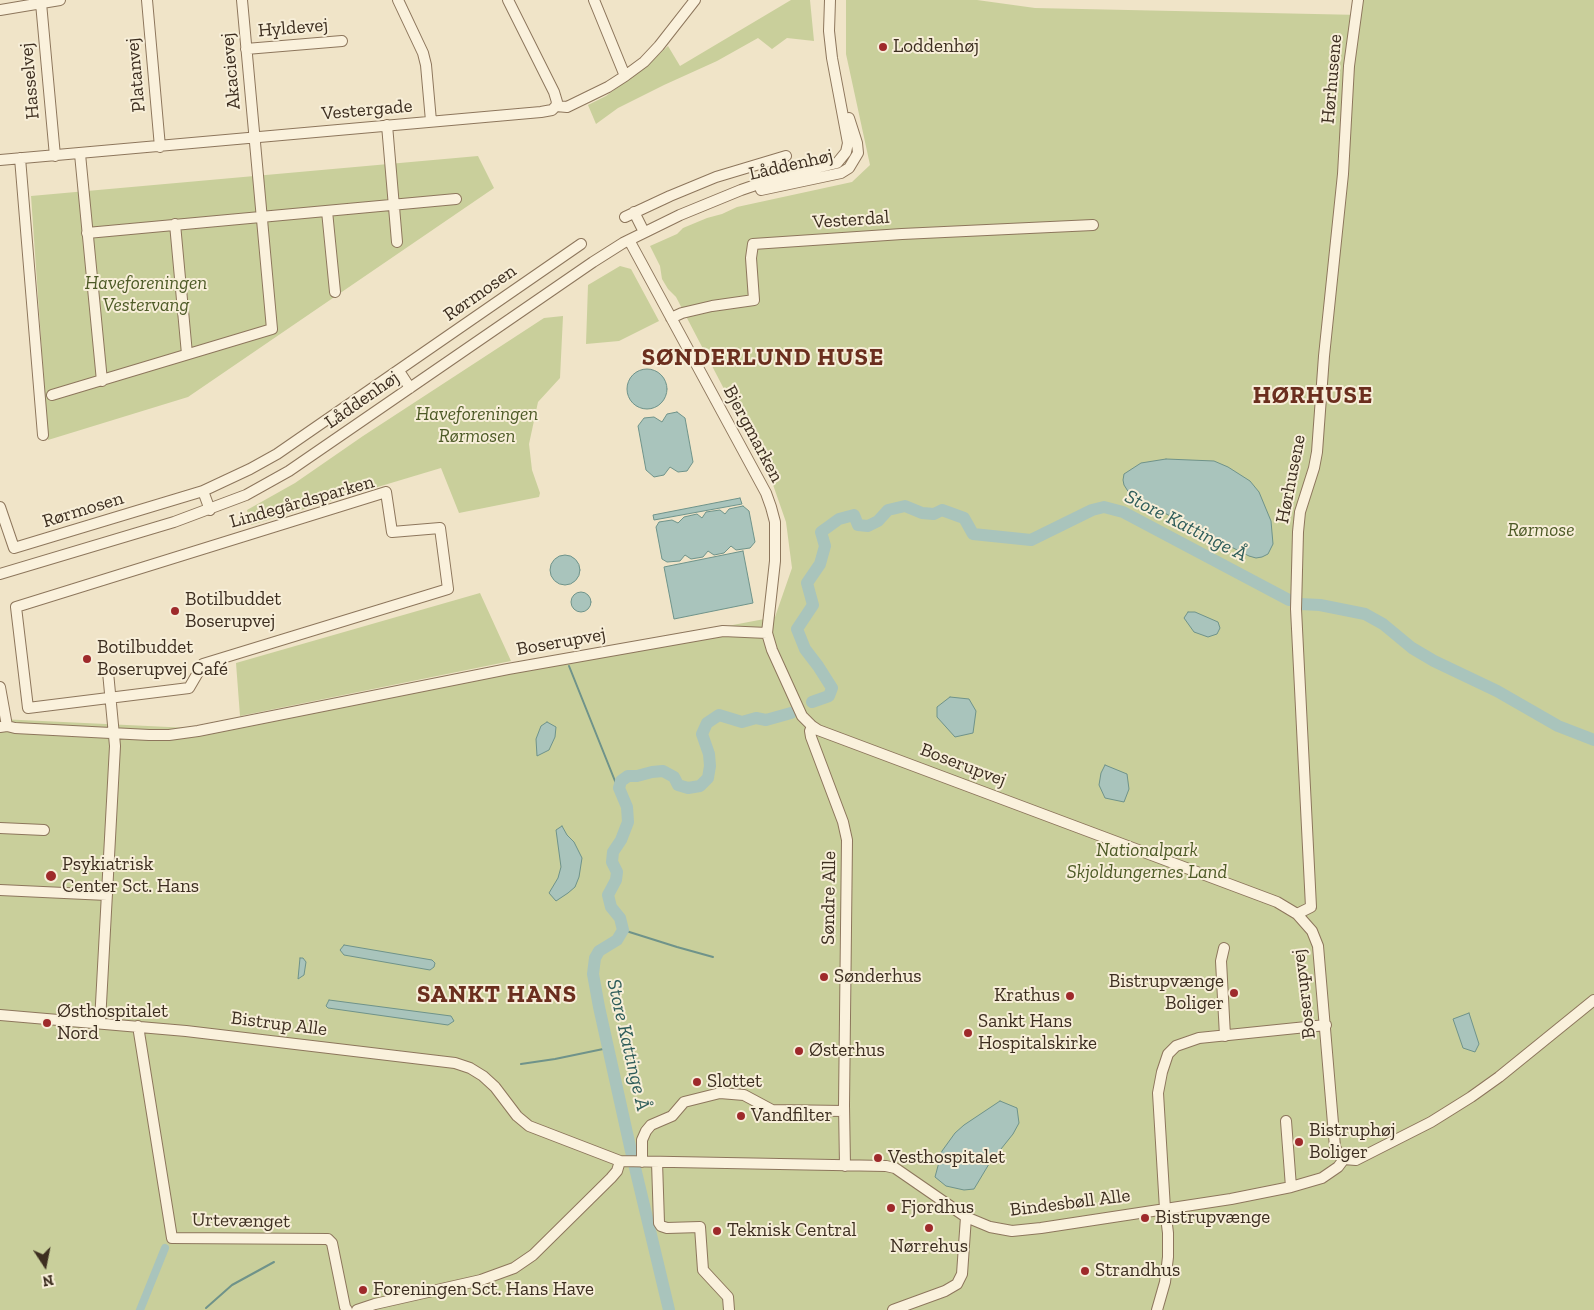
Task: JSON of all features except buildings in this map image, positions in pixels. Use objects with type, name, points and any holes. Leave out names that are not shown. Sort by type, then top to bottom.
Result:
[{"type":"street","points":[[0,10],[60,0]]},
{"type":"street","name":"Platanvej","points":[[147,0],[160,147]]},
{"type":"street","name":"Akacievej","points":[[242,0],[255,138]]},
{"type":"street","points":[[398,0],[423,53],[426,65],[431,122]]},
{"type":"street","points":[[508,0],[554,92],[557,102],[556,106]]},
{"type":"street","points":[[594,0],[626,76]]},
{"type":"street","name":"Vestergade","points":[[0,160],[550,111],[556,106],[567,107],[626,76],[644,62],[659,46],[695,0]]},
{"type":"street","name":"Låddenhøj","points":[[0,574],[174,522],[246,495],[290,471],[593,262],[629,240],[680,215],[718,200],[779,185],[841,173],[849,168],[858,153],[857,143],[839,91],[832,58],[829,31],[830,0]]},
{"type":"street","name":"Hørhusene","points":[[1312,931],[1296,605],[1296,552],[1300,512],[1317,452],[1324,356],[1343,174],[1349,66],[1358,0]]},
{"type":"street","name":"Hasselvej","points":[[41,3],[55,156]]},
{"type":"street","name":"Hyldevej","points":[[246,49],[342,41]]},
{"type":"street","points":[[387,125],[397,242]]},
{"type":"street","points":[[52,395],[272,329],[255,138]]},
{"type":"street","points":[[80,154],[102,380]]},
{"type":"street","points":[[644,232],[630,215],[716,177],[786,156]]},
{"type":"street","points":[[20,158],[43,435]]},
{"type":"street","points":[[87,233],[456,199]]},
{"type":"street","points":[[328,211],[335,292]]},
{"type":"street","points":[[175,224],[187,354]]},
{"type":"street","name":"Vesterdal","points":[[671,318],[682,313],[712,306],[754,300],[751,258],[753,244],[902,234],[1093,225]]},
{"type":"street","name":"Bjergmarken","points":[[629,240],[766,493],[771,507],[775,522],[776,561],[767,633]]},
{"type":"street","name":"Rørmosen","points":[[0,507],[14,548],[204,491],[277,454],[580,244]]},
{"type":"street","points":[[399,371],[410,388]]},
{"type":"street","points":[[204,491],[210,510]]},
{"type":"street","name":"Lindegårdsparken","points":[[386,492],[392,532],[440,528],[448,589],[203,664],[189,688],[111,698],[28,708],[16,607],[386,492]]},
{"type":"street","name":"Boserupvej","points":[[3,726],[115,734],[169,735],[723,631],[767,633]]},
{"type":"street","points":[[767,633],[772,650],[802,716],[812,726]]},
{"type":"street","points":[[100,1022],[115,734],[108,672]]},
{"type":"street","points":[[0,687],[3,726]]},
{"type":"street","name":"Boserupvej","points":[[812,726],[1276,902],[1297,914],[1312,931],[1318,946],[1335,1147],[1338,1154],[1344,1159]]},
{"type":"street","name":"Søndre Alle","points":[[812,726],[810,731],[811,737],[843,822],[847,840],[845,1166]]},
{"type":"street","points":[[0,828],[44,830]]},
{"type":"street","points":[[0,890],[107,895]]},
{"type":"street","points":[[1297,914],[1311,907]]},
{"type":"street","points":[[1224,948],[1221,961],[1225,1036]]},
{"type":"street","points":[[1344,1159],[1356,1160],[1431,1122],[1471,1097],[1499,1077],[1594,1000]]},
{"type":"street","name":"Bistrup Alle","points":[[0,1015],[138,1026],[455,1063],[470,1068],[483,1076],[495,1087],[517,1116],[529,1126]]},
{"type":"street","points":[[1157,1310],[1165,1282],[1168,1257],[1158,1092],[1168,1054],[1176,1046],[1199,1038],[1326,1025]]},
{"type":"street","name":"Urtevænget","points":[[138,1026],[172,1238],[328,1239],[332,1243],[345,1308],[347,1310]]},
{"type":"street","points":[[642,1162],[642,1140],[646,1131],[651,1125],[672,1116],[684,1102],[720,1093],[744,1094],[772,1110],[844,1111]]},
{"type":"street","points":[[1286,1121],[1291,1187]]},
{"type":"street","name":"Bindesbøll Alle","points":[[529,1126],[620,1161],[873,1165],[895,1168],[966,1217],[990,1227],[1012,1230],[1041,1228],[1165,1209],[1291,1187],[1322,1178],[1338,1167],[1344,1159]]},
{"type":"street","points":[[356,1310],[481,1280],[514,1268],[533,1254],[611,1178],[617,1171],[620,1161]]},
{"type":"street","points":[[657,1162],[658,1223],[667,1228],[700,1227],[702,1270],[728,1297],[729,1310]]},
{"type":"street","points":[[894,1310],[945,1291],[957,1284],[962,1274],[966,1217]]},
{"type":"green space","points":[[791,0],[810,0],[814,41],[787,38],[772,49],[758,38],[717,61],[618,108],[596,124],[588,105],[606,96],[646,66],[668,46],[680,66]]},
{"type":"green space","name":"Nationalpark Skjoldungernes Land","points":[[846,0],[977,0],[1035,8],[1361,15],[1363,0],[1594,0],[1594,1310],[0,1310],[0,719],[190,728],[775,617],[792,568],[786,522],[771,479],[676,297],[662,279],[660,266],[650,246],[677,234],[683,228],[737,207],[852,182],[870,165],[846,54]]},
{"type":"green space","name":"Haveforeningen Vestervang","points":[[478,156],[494,188],[188,397],[48,440],[31,196]]},
{"type":"green space","points":[[620,266],[631,269],[659,321],[619,341],[586,344],[588,285]]},
{"type":"green space","name":"Haveforeningen Rørmosen","points":[[563,316],[560,378],[538,402],[529,444],[532,470],[540,493],[539,497],[459,513],[441,468],[251,525],[247,510],[295,483],[363,436],[544,318]]},
{"type":"green space","points":[[480,593],[511,661],[240,716],[236,663]]},
{"type":"water","points":[[651,369],[658,372],[664,378],[667,389],[666,397],[658,406],[651,409],[643,409],[636,406],[628,397],[627,385],[630,378],[639,370]]},
{"type":"water","points":[[677,412],[685,418],[693,462],[687,471],[678,472],[670,467],[664,475],[654,477],[646,470],[638,426],[644,418],[654,417],[662,422],[667,414]]},
{"type":"water","points":[[1166,459],[1214,461],[1228,467],[1250,481],[1259,492],[1271,521],[1273,544],[1268,554],[1256,558],[1249,556],[1131,496],[1124,485],[1124,474],[1141,463]]},
{"type":"water","points":[[740,498],[742,504],[654,520],[653,515]]},
{"type":"water","points":[[743,506],[749,511],[755,542],[750,548],[736,550],[731,546],[724,553],[714,555],[708,551],[703,557],[691,559],[685,555],[680,561],[667,562],[662,559],[656,527],[659,522],[672,520],[678,523],[684,517],[697,514],[702,518],[706,512],[720,510],[725,514],[729,509]]},
{"type":"water","points":[[743,551],[753,603],[674,619],[664,567]]},
{"type":"water","points":[[565,555],[576,559],[580,570],[576,581],[565,585],[554,581],[550,570],[554,559]]},
{"type":"water","points":[[581,592],[588,595],[591,602],[588,609],[581,612],[574,609],[571,602],[574,595]]},
{"type":"water","points":[[1188,612],[1195,612],[1218,622],[1220,628],[1217,634],[1208,637],[1194,632],[1184,618]]},
{"type":"water","points":[[950,697],[969,699],[976,711],[973,733],[955,737],[937,717],[937,707]]},
{"type":"water","points":[[547,722],[556,727],[555,737],[549,750],[537,756],[536,739],[541,726]]},
{"type":"water","points":[[1105,765],[1127,774],[1129,789],[1124,802],[1105,798],[1099,785],[1101,773]]},
{"type":"water","points":[[562,826],[574,842],[582,858],[579,877],[575,887],[556,901],[549,893],[558,878],[561,867],[556,830]]},
{"type":"water","points":[[344,945],[432,960],[435,963],[434,967],[430,970],[344,955],[340,950]]},
{"type":"water","points":[[300,958],[303,958],[306,962],[304,975],[298,979]]},
{"type":"water","points":[[329,1000],[451,1016],[454,1021],[448,1025],[328,1008],[326,1006]]},
{"type":"water","points":[[1469,1013],[1479,1044],[1475,1052],[1463,1048],[1453,1019]]},
{"type":"water","points":[[1000,1101],[1017,1108],[1019,1123],[1013,1134],[989,1164],[974,1189],[964,1190],[946,1186],[935,1177],[942,1151],[955,1133],[964,1125]]},
{"type":"waterway","name":"Store Kattinge Å","points":[[812,702],[829,696],[832,688],[805,649],[797,629],[813,605],[807,583],[820,564],[825,546],[821,532],[839,519],[854,515],[858,525],[868,526],[878,521],[888,510],[905,506],[922,513],[934,514],[942,510],[964,518],[973,534],[1031,540],[1092,510],[1104,507],[1123,512],[1289,600]]},
{"type":"waterway","name":"Store Kattinge Å","points":[[1300,604],[1320,605],[1365,614],[1383,624],[1412,648],[1434,661],[1497,691],[1558,726],[1594,740]]},
{"type":"waterway","points":[[569,666],[619,788]]},
{"type":"waterway","name":"Store Kattinge Å","points":[[669,1310],[631,1151],[593,974],[595,958],[599,951],[617,940],[623,930],[620,918],[611,907],[608,895],[616,880],[617,872],[612,862],[613,852],[621,840],[628,822],[627,807],[619,788],[621,781],[628,776],[663,771],[674,777],[678,785],[688,788],[700,786],[708,778],[710,766],[709,754],[702,734],[707,723],[719,715],[742,722],[756,718],[766,720],[791,713]]},
{"type":"waterway","points":[[623,930],[713,957]]},
{"type":"waterway","points":[[521,1064],[608,1048]]},
{"type":"waterway","points":[[140,1310],[165,1248]]},
{"type":"waterway","points":[[206,1308],[232,1285],[274,1262]]},
{"type":"place","name":"Loddenhøj","points":[[883,47]]},
{"type":"place","name":"Botilbuddet Boserupvej","points":[[175,611]]},
{"type":"place","name":"Botilbuddet Boserupvej Café","points":[[87,659]]},
{"type":"place","name":"Psykiatrisk Center Sct. Hans","points":[[51,876]]},
{"type":"place","name":"Sønderhus","points":[[824,977]]},
{"type":"place","name":"Bistrupvænge Boliger","points":[[1234,993]]},
{"type":"place","name":"Krathus","points":[[1070,996]]},
{"type":"place","name":"Østhospitalet Nord","points":[[47,1023]]},
{"type":"place","name":"Sankt Hans Hospitalskirke","points":[[968,1033]]},
{"type":"place","name":"Østerhus","points":[[799,1051]]},
{"type":"place","name":"Slottet","points":[[697,1082]]},
{"type":"place","name":"Vandfilter","points":[[741,1116]]},
{"type":"place","name":"Bistruphøj Boliger","points":[[1299,1142]]},
{"type":"place","name":"Vesthospitalet","points":[[878,1158]]},
{"type":"place","name":"Fjordhus","points":[[891,1208]]},
{"type":"place","name":"Bistrupvænge","points":[[1145,1218]]},
{"type":"place","name":"Nørrehus","points":[[929,1228]]},
{"type":"place","name":"Teknisk Central","points":[[717,1231]]},
{"type":"place","name":"Strandhus","points":[[1085,1271]]},
{"type":"place","name":"Foreningen Sct. Hans Have","points":[[363,1290]]},
{"type":"district","name":"SØNDERLUND HUSE","points":[[763,358]]},
{"type":"district","name":"HØRHUSE","points":[[1313,396]]},
{"type":"district","name":"SANKT HANS","points":[[497,995]]},
{"type":"park label","name":"Rørmose","points":[[1541,531]]}]
